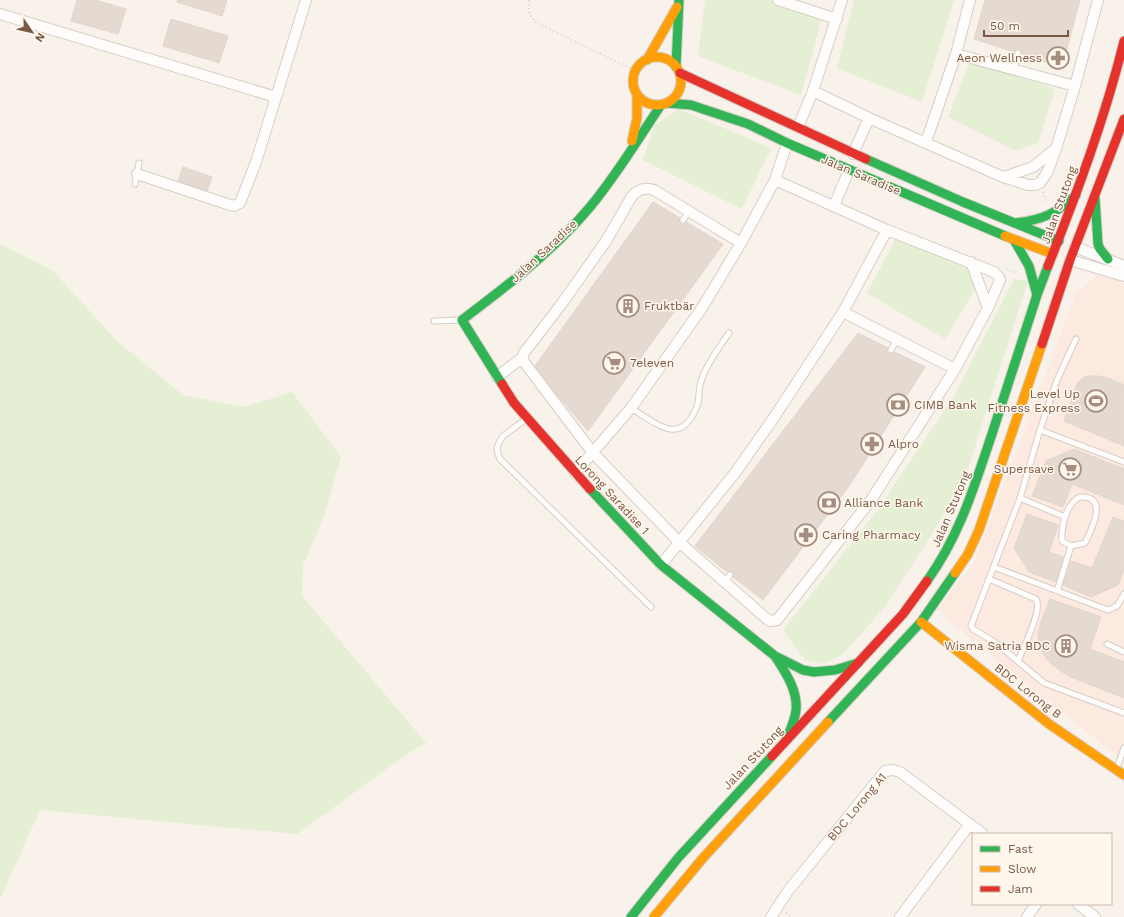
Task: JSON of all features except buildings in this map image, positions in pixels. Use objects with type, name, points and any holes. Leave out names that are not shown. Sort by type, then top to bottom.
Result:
[{"type":"main road","points":[[647,60],[679,2]]},
{"type":"main road","points":[[628,152],[664,104],[673,99],[680,87],[681,80],[678,70],[679,2]]},
{"type":"main road","name":"Jalan Stutong","points":[[631,917],[678,858],[858,663],[912,618],[957,532],[972,494],[1038,295],[1076,195],[1117,70],[1124,41]]},
{"type":"main road","points":[[628,152],[635,131],[638,113],[637,94],[634,86],[636,71],[641,64],[647,60],[655,58],[663,58],[670,61],[678,70]]},
{"type":"main road","name":"Jalan Saradise","points":[[678,70],[853,154],[1013,223],[1075,247]]},
{"type":"main road","points":[[637,94],[642,100],[650,104],[664,104]]},
{"type":"main road","name":"Jalan Saradise","points":[[664,104],[691,105],[748,124],[786,143],[848,170],[1014,240],[1070,260]]},
{"type":"main road","name":"Jalan Stutong","points":[[654,917],[703,858],[752,804],[968,554],[980,530],[1070,260],[1124,119]]},
{"type":"main road","name":"Jalan Saradise","points":[[462,320],[515,278],[558,241],[588,209],[608,184],[628,152]]},
{"type":"main road","points":[[1013,223],[1040,220],[1059,210],[1076,195]]},
{"type":"main road","points":[[1095,197],[1098,244],[1108,259]]},
{"type":"main road","points":[[1014,240],[1030,266],[1038,295]]},
{"type":"main road","name":"Lorong Saradise 1","points":[[462,320],[514,403],[575,473],[661,565],[775,656]]},
{"type":"main road","name":"BDC Lorong B","points":[[912,618],[1049,724],[1124,775]]},
{"type":"main road","points":[[775,656],[803,670],[814,672],[835,670],[858,663]]},
{"type":"main road","points":[[775,656],[794,692],[796,706],[794,718],[786,740]]},
{"type":"street","points":[[137,174],[227,204],[238,205],[240,203],[256,162],[306,0]]},
{"type":"street","points":[[779,0],[837,19]]},
{"type":"street","points":[[798,127],[813,91],[842,0]]},
{"type":"street","points":[[926,142],[956,54],[970,0]]},
{"type":"street","points":[[813,91],[869,118],[1003,177],[1035,185],[1040,183],[1047,173],[1056,149],[1098,0]]},
{"type":"street","points":[[0,14],[276,97]]},
{"type":"street","points":[[956,54],[1075,86]]},
{"type":"street","name":"Jalan Saradise","points":[[853,154],[869,118]]},
{"type":"street","points":[[575,473],[630,408],[702,308],[741,243],[775,180],[786,143]]},
{"type":"street","points":[[1003,177],[1033,167],[1056,149]]},
{"type":"street","points":[[834,206],[848,170]]},
{"type":"street","points":[[522,358],[559,402],[593,453],[679,542],[727,578],[768,619],[774,621],[780,618],[871,500],[955,369],[988,308],[999,283],[999,277],[994,272],[971,262],[887,230],[775,180]]},
{"type":"street","points":[[497,377],[522,358],[524,353],[563,302],[606,241],[632,196],[636,192],[648,188],[654,190],[741,243]]},
{"type":"street","points":[[661,565],[735,474],[777,413],[843,312],[887,230]]},
{"type":"street","points":[[1075,247],[1124,266]]},
{"type":"street","points":[[1070,260],[1124,276]]},
{"type":"street","points":[[971,262],[988,308]]},
{"type":"street","points":[[843,312],[955,369]]},
{"type":"street","name":"BDC Lorong A1","points":[[771,917],[788,891],[885,771],[892,770],[900,772],[982,833]]},
{"type":"street","points":[[900,917],[970,824]]},
{"type":"street","points":[[1027,917],[1035,905]]},
{"type":"street","points":[[1079,905],[1095,917]]},
{"type":"lane","points":[[1014,70],[1018,53]]},
{"type":"lane","points":[[135,184],[139,163]]},
{"type":"lane","points":[[683,220],[689,211]]},
{"type":"lane","points":[[434,321],[462,320]]},
{"type":"lane","points":[[630,408],[663,428],[679,429],[686,424],[693,415],[698,402],[700,384],[708,367],[729,333]]},
{"type":"lane","points":[[891,350],[897,339]]},
{"type":"lane","points":[[1076,339],[1057,380],[1040,430],[1020,498],[971,626],[973,629],[996,643],[1044,683],[1124,714]]},
{"type":"lane","points":[[527,418],[503,436],[498,444],[497,452],[500,459],[651,607]]},
{"type":"lane","points":[[1040,430],[1124,462]]},
{"type":"lane","points":[[1080,497],[1093,500],[1096,504],[1093,522],[1085,543],[1071,546],[1062,541],[1065,517],[1076,499],[1080,497]]},
{"type":"lane","points":[[1020,498],[1065,517]]},
{"type":"lane","points":[[1057,591],[1071,546]]},
{"type":"lane","points":[[994,567],[1108,610],[1117,606],[1124,594]]},
{"type":"lane","points":[[990,579],[1036,599],[1038,602],[1036,616],[1018,661]]},
{"type":"lane","points":[[1107,644],[1124,652]]},
{"type":"lane","points":[[1116,770],[1124,748]]},
{"type":"path","points":[[529,0],[528,12],[530,17],[538,24],[636,71]]},
{"type":"path","points":[[1040,183],[1047,202],[1038,212],[1040,220]]},
{"type":"path","points":[[999,277],[1003,268],[1014,272],[1027,262]]},
{"type":"shaded area","points":[[1100,273],[1124,283],[1124,762],[945,618],[940,605],[974,563],[1076,293]]},
{"type":"green space","points":[[705,0],[770,0],[822,18],[801,95],[698,56]]},
{"type":"green space","points":[[854,0],[954,0],[922,102],[837,68]]},
{"type":"green space","points":[[971,58],[1055,89],[1038,143],[1016,151],[948,117]]},
{"type":"green space","points":[[679,109],[771,148],[742,209],[643,160],[654,126]]},
{"type":"green space","points":[[898,234],[902,242],[968,266],[976,288],[945,339],[867,293]]},
{"type":"green space","points":[[0,244],[53,271],[118,342],[183,395],[244,407],[292,392],[341,457],[324,516],[303,565],[302,596],[426,743],[409,753],[297,834],[40,810],[0,899]]},
{"type":"green space","points":[[1014,279],[1028,281],[965,478],[929,539],[884,608],[842,655],[823,664],[805,660],[783,630],[876,512],[953,398]]},
{"type":"traffic: fast","points":[[676,67],[679,0]]},
{"type":"traffic: fast","points":[[667,103],[691,105],[748,124],[787,143],[1005,236]]},
{"type":"traffic: fast","points":[[502,384],[462,320],[529,267],[576,223],[609,183],[661,105]]},
{"type":"traffic: fast","points":[[866,159],[963,202],[1059,241]]},
{"type":"traffic: fast","points":[[1015,223],[1033,220],[1048,215],[1062,207],[1076,195]]},
{"type":"traffic: fast","points":[[1095,198],[1098,244],[1108,259]]},
{"type":"traffic: fast","points":[[1014,240],[1029,266],[1037,295]]},
{"type":"traffic: fast","points":[[927,581],[949,546],[972,492],[1048,266]]},
{"type":"traffic: fast","points":[[590,489],[661,565],[775,656],[803,670],[814,672],[835,670],[858,663]]},
{"type":"traffic: fast","points":[[828,722],[921,622],[955,573]]},
{"type":"traffic: fast","points":[[775,656],[783,668],[795,695],[795,718],[786,740]]},
{"type":"traffic: fast","points":[[631,917],[678,858],[772,756]]},
{"type":"traffic: slow","points":[[647,60],[677,7]]},
{"type":"traffic: slow","points":[[657,57],[666,59],[674,64],[679,72],[681,81],[679,90],[674,98],[666,103],[657,105],[648,103],[640,98],[635,90],[633,81],[635,72],[640,64],[648,59],[657,57]]},
{"type":"traffic: slow","points":[[632,141],[637,118],[637,94]]},
{"type":"traffic: slow","points":[[1005,236],[1053,254]]},
{"type":"traffic: slow","points":[[955,573],[968,554],[979,530],[1042,344]]},
{"type":"traffic: slow","points":[[921,622],[1049,724],[1124,775]]},
{"type":"traffic: slow","points":[[654,917],[703,858],[828,722]]},
{"type":"traffic: jam","points":[[1048,266],[1090,155],[1124,41]]},
{"type":"traffic: jam","points":[[680,73],[866,159]]},
{"type":"traffic: jam","points":[[1042,344],[1070,260],[1124,119]]},
{"type":"traffic: jam","points":[[502,384],[514,403],[590,489]]},
{"type":"traffic: jam","points":[[772,756],[903,614],[927,581]]},
{"type":"place","name":"Aeon Wellness","points":[[1058,58]]},
{"type":"place","name":"Fruktbär","points":[[628,306]]},
{"type":"place","name":"7eleven","points":[[614,363]]},
{"type":"place","name":"Level Up Fitness Express","points":[[1096,401]]},
{"type":"place","name":"CIMB Bank","points":[[898,405]]},
{"type":"place","name":"Alpro","points":[[872,444]]},
{"type":"place","name":"Supersave","points":[[1070,469]]},
{"type":"place","name":"Alliance Bank","points":[[829,503]]},
{"type":"place","name":"Caring Pharmacy","points":[[806,535]]},
{"type":"place","name":"Wisma Satria BDC","points":[[1066,646]]}]
